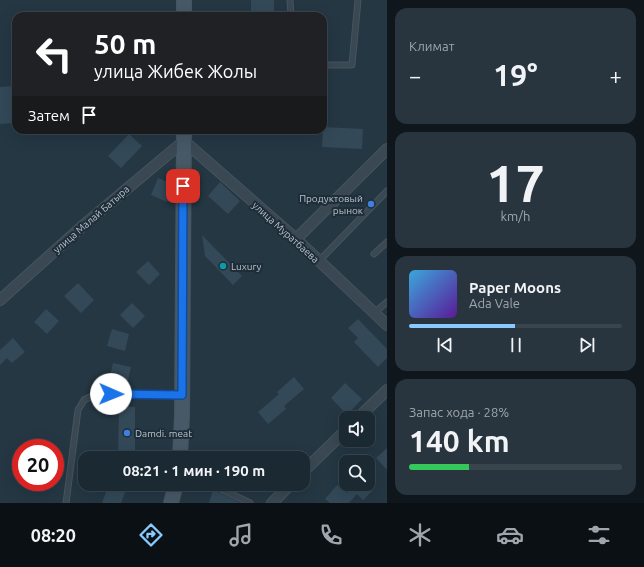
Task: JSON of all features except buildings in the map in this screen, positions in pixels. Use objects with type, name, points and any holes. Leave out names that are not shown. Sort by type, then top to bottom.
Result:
[{"type":"main road","points":[[184,0],[184,12]]},
{"type":"main road","points":[[180,451],[184,136]]},
{"type":"main road","points":[[171,503],[174,491]]},
{"type":"street","name":"улица Муратбаева","points":[[184,136],[387,325]]},
{"type":"street","name":"улица Малай Батыра","points":[[0,299],[184,136]]},
{"type":"street","points":[[296,239],[387,149]]},
{"type":"street","points":[[365,411],[387,390]]},
{"type":"street","points":[[310,465],[339,437]]},
{"type":"street","points":[[272,503],[284,491]]},
{"type":"lane","points":[[290,0],[291,12]]},
{"type":"lane","points":[[327,65],[352,65],[358,0]]},
{"type":"lane","points":[[319,261],[387,191]]},
{"type":"lane","points":[[374,254],[387,242]]},
{"type":"lane","points":[[374,313],[387,302]]},
{"type":"lane","points":[[66,503],[78,410],[84,400],[96,394],[182,395]]},
{"type":"lane","points":[[225,491],[250,503]]},
{"type":"place","name":"Продуктовый рынок","points":[[371,204]]},
{"type":"place","name":"Luxury","points":[[223,266]]},
{"type":"place","name":"Damdi. meat","points":[[127,433]]},
{"type":"route","points":[[111,394],[182,395],[183,186]]}]
